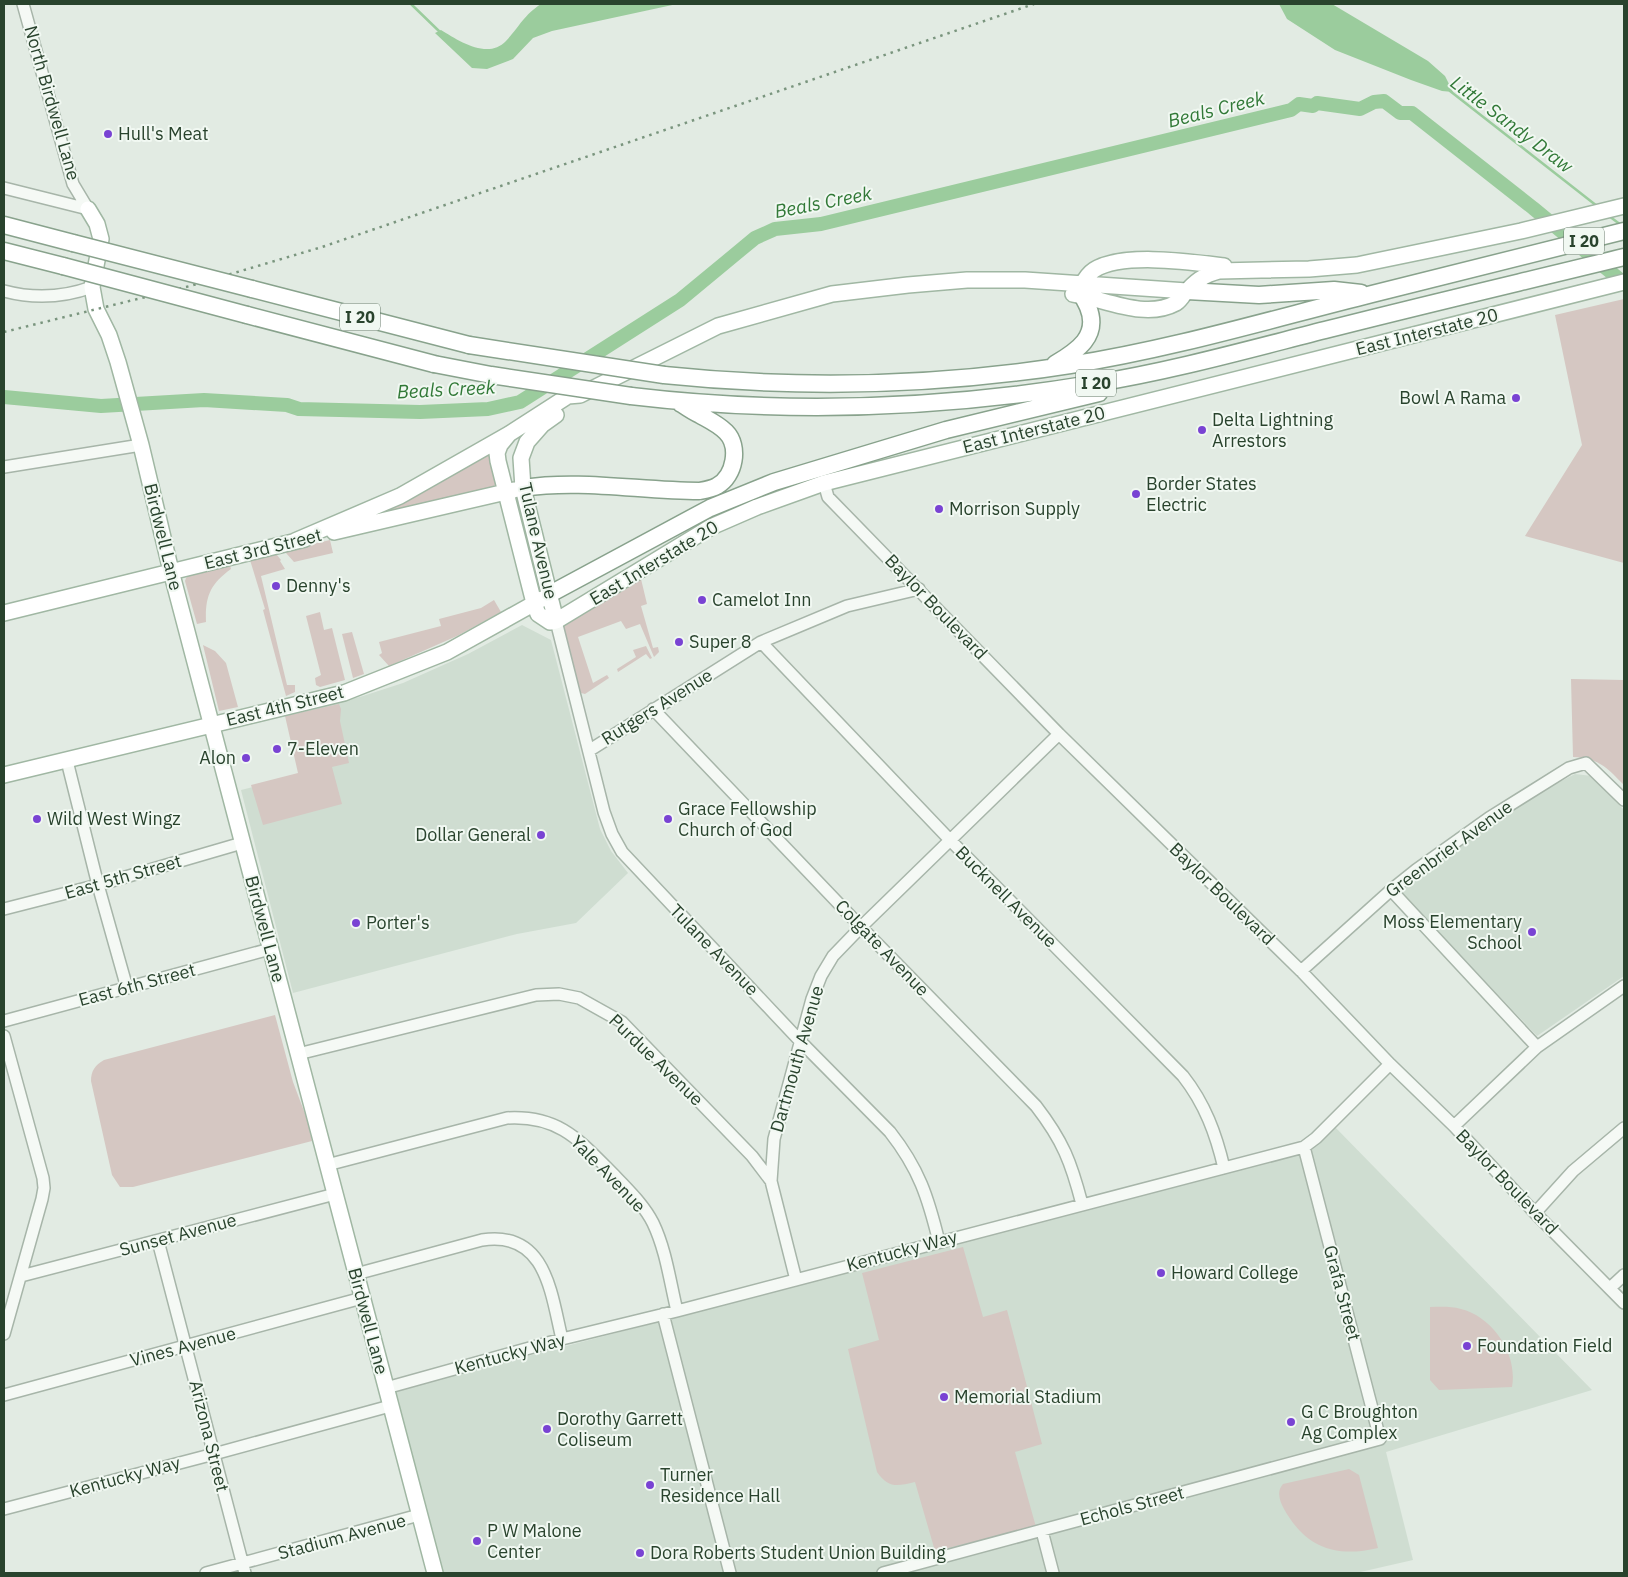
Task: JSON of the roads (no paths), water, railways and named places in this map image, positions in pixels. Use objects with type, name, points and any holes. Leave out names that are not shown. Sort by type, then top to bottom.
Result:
[{"type":"highway","name":"I 20","points":[[4,225],[469,345],[664,375],[748,382],[833,383],[967,377],[1048,368],[1109,358],[1172,345],[1624,231]]},
{"type":"highway","name":"I 20","points":[[4,251],[434,364],[491,375],[678,402],[798,406],[930,402],[1023,394],[1144,375],[1624,256]]},
{"type":"highway","points":[[1048,368],[1080,348],[1086,341],[1090,330],[1091,318],[1082,290]]},
{"type":"highway","points":[[1187,291],[1259,295],[1334,290],[1371,294]]},
{"type":"highway","points":[[550,594],[710,508],[774,482],[946,430],[1118,388],[1144,375]]},
{"type":"highway","points":[[523,488],[578,486],[699,492],[718,486],[726,479],[733,464],[733,447],[730,439],[727,433],[716,423],[678,402]]},
{"type":"main road","points":[[1082,290],[1130,307],[1153,310],[1178,302],[1196,281],[1206,274],[1219,271],[1309,269],[1357,265],[1521,231],[1624,206]]},
{"type":"main road","name":"North Birdwell Lane","points":[[88,209],[97,224],[101,239],[92,287]]},
{"type":"main road","points":[[1082,290],[1087,277],[1094,270],[1105,265],[1123,261],[1154,259],[1255,270]]},
{"type":"main road","points":[[295,541],[400,496],[509,434],[568,396],[580,395],[718,326],[832,294],[967,280],[1025,280],[1082,290],[1187,291]]},
{"type":"main road","name":"East Interstate 20","points":[[556,621],[711,526],[824,483],[1624,282]]},
{"type":"main road","name":"Birdwell Lane","points":[[92,287],[96,309],[109,336],[141,445],[211,725],[435,1573]]},
{"type":"main road","name":"Tulane Avenue","points":[[509,434],[500,445],[497,453],[504,492],[538,614],[550,622],[556,621],[523,488],[522,458],[527,442],[542,425],[571,405],[580,395]]},
{"type":"main road","name":"East 3rd Street","points":[[4,613],[295,541],[523,488]]},
{"type":"main road","name":"East 4th Street","points":[[4,775],[344,693],[446,652],[550,594]]},
{"type":"street","name":"North Birdwell Lane","points":[[24,4],[73,184],[88,209]]},
{"type":"street","points":[[4,188],[88,209]]},
{"type":"street","points":[[4,291],[39,298],[73,294],[92,287]]},
{"type":"street","points":[[4,467],[141,445]]},
{"type":"street","name":"Baylor Boulevard","points":[[824,483],[828,497],[1060,734],[1301,971],[1624,1302]]},
{"type":"street","name":"Rutgers Avenue","points":[[590,750],[761,642],[847,606],[919,589]]},
{"type":"street","name":"Tulane Avenue","points":[[556,621],[590,750],[604,812],[612,834],[622,852],[902,1146],[921,1180],[939,1242]]},
{"type":"street","name":"Bucknell Avenue","points":[[761,642],[950,840],[1183,1076],[1194,1089],[1209,1117],[1224,1168]]},
{"type":"street","name":"Colgate Avenue","points":[[653,709],[861,927],[1036,1106],[1053,1128],[1066,1151],[1082,1204]]},
{"type":"street","name":"Dartmouth Avenue","points":[[771,1181],[774,1139],[812,999],[821,976],[834,956],[861,927],[1060,734]]},
{"type":"street","points":[[67,761],[98,885],[127,988]]},
{"type":"street","name":"Greenbrier Avenue","points":[[1301,971],[1416,870],[1489,818],[1568,768],[1586,763],[1624,800]]},
{"type":"street","name":"East 5th Street","points":[[4,909],[98,885],[242,843]]},
{"type":"street","points":[[1391,890],[1537,1047]]},
{"type":"street","name":"East 6th Street","points":[[4,1021],[270,949]]},
{"type":"street","points":[[1454,1126],[1537,1047],[1624,986]]},
{"type":"street","name":"Purdue Avenue","points":[[298,1054],[536,995],[559,994],[579,998],[622,1022],[752,1156],[771,1181],[796,1280]]},
{"type":"street","points":[[4,1036],[43,1178],[44,1188],[4,1334]]},
{"type":"street","name":"Kentucky Way","points":[[386,1388],[562,1339],[677,1311],[1304,1147],[1316,1138],[1390,1064]]},
{"type":"street","name":"Yale Avenue","points":[[327,1165],[506,1118],[538,1118],[557,1126],[578,1139],[642,1204],[653,1223],[660,1241],[677,1311]]},
{"type":"street","points":[[1535,1212],[1573,1171],[1624,1128]]},
{"type":"street","name":"Grafa Street","points":[[1304,1147],[1380,1439]]},
{"type":"street","name":"Sunset Avenue","points":[[21,1276],[335,1194]]},
{"type":"street","points":[[356,1274],[482,1240],[497,1238],[511,1240],[527,1248],[538,1260],[548,1279],[562,1339]]},
{"type":"street","name":"Arizona Street","points":[[158,1241],[243,1568]]},
{"type":"street","points":[[1610,1288],[1624,1275]]},
{"type":"street","name":"Vines Avenue","points":[[4,1395],[187,1347],[362,1298]]},
{"type":"street","points":[[663,1314],[730,1573]]},
{"type":"street","name":"Kentucky Way","points":[[4,1508],[390,1406]]},
{"type":"street","name":"Echols Street","points":[[883,1573],[1380,1439]]},
{"type":"street","name":"Stadium Avenue","points":[[206,1573],[243,1568],[419,1516]]},
{"type":"street","points":[[1042,1531],[1053,1573]]},
{"type":"waterway","name":"Little Sandy Draw","points":[[411,4],[441,33]]},
{"type":"waterway","name":"Little Sandy Draw","points":[[1450,91],[1597,206]]},
{"type":"waterway","name":"Beals Creek","points":[[4,397],[101,406],[204,400],[287,405],[299,409],[420,412],[488,409],[520,402],[680,300],[755,238],[775,229],[821,224],[1291,110],[1299,104],[1313,106],[1317,103],[1360,109],[1374,102],[1384,101],[1400,113],[1412,113],[1533,208],[1624,283]]},
{"type":"waterway","name":"Little Sandy Draw","points":[[1609,216],[1621,225]]},
{"type":"railway","points":[[4,332],[190,286],[322,247],[1034,4]]},
{"type":"place","name":"Hull's Meat","points":[[108,134]]},
{"type":"place","name":"Bowl A Rama","points":[[1516,398]]},
{"type":"place","name":"Delta Lightning Arrestors","points":[[1202,430]]},
{"type":"place","name":"Border States Electric","points":[[1136,494]]},
{"type":"place","name":"Morrison Supply","points":[[939,509]]},
{"type":"place","name":"Denny's","points":[[276,586]]},
{"type":"place","name":"Camelot Inn","points":[[702,600]]},
{"type":"place","name":"Super 8","points":[[679,642]]},
{"type":"place","name":"7-Eleven","points":[[277,749]]},
{"type":"place","name":"Alon","points":[[246,758]]},
{"type":"place","name":"Wild West Wingz","points":[[37,819]]},
{"type":"place","name":"Grace Fellowship Church of God","points":[[668,819]]},
{"type":"place","name":"Dollar General","points":[[541,835]]},
{"type":"place","name":"Porter's","points":[[356,923]]},
{"type":"place","name":"Moss Elementary School","points":[[1532,932]]},
{"type":"place","name":"Howard College","points":[[1161,1273]]},
{"type":"place","name":"Foundation Field","points":[[1467,1346]]},
{"type":"place","name":"Memorial Stadium","points":[[944,1397]]},
{"type":"place","name":"G C Broughton Ag Complex","points":[[1291,1422]]},
{"type":"place","name":"Dorothy Garrett Coliseum","points":[[547,1429]]},
{"type":"place","name":"Turner Residence Hall","points":[[650,1485]]},
{"type":"place","name":"P W Malone Center","points":[[477,1541]]},
{"type":"place","name":"Dora Roberts Student Union Building","points":[[640,1553]]}]
